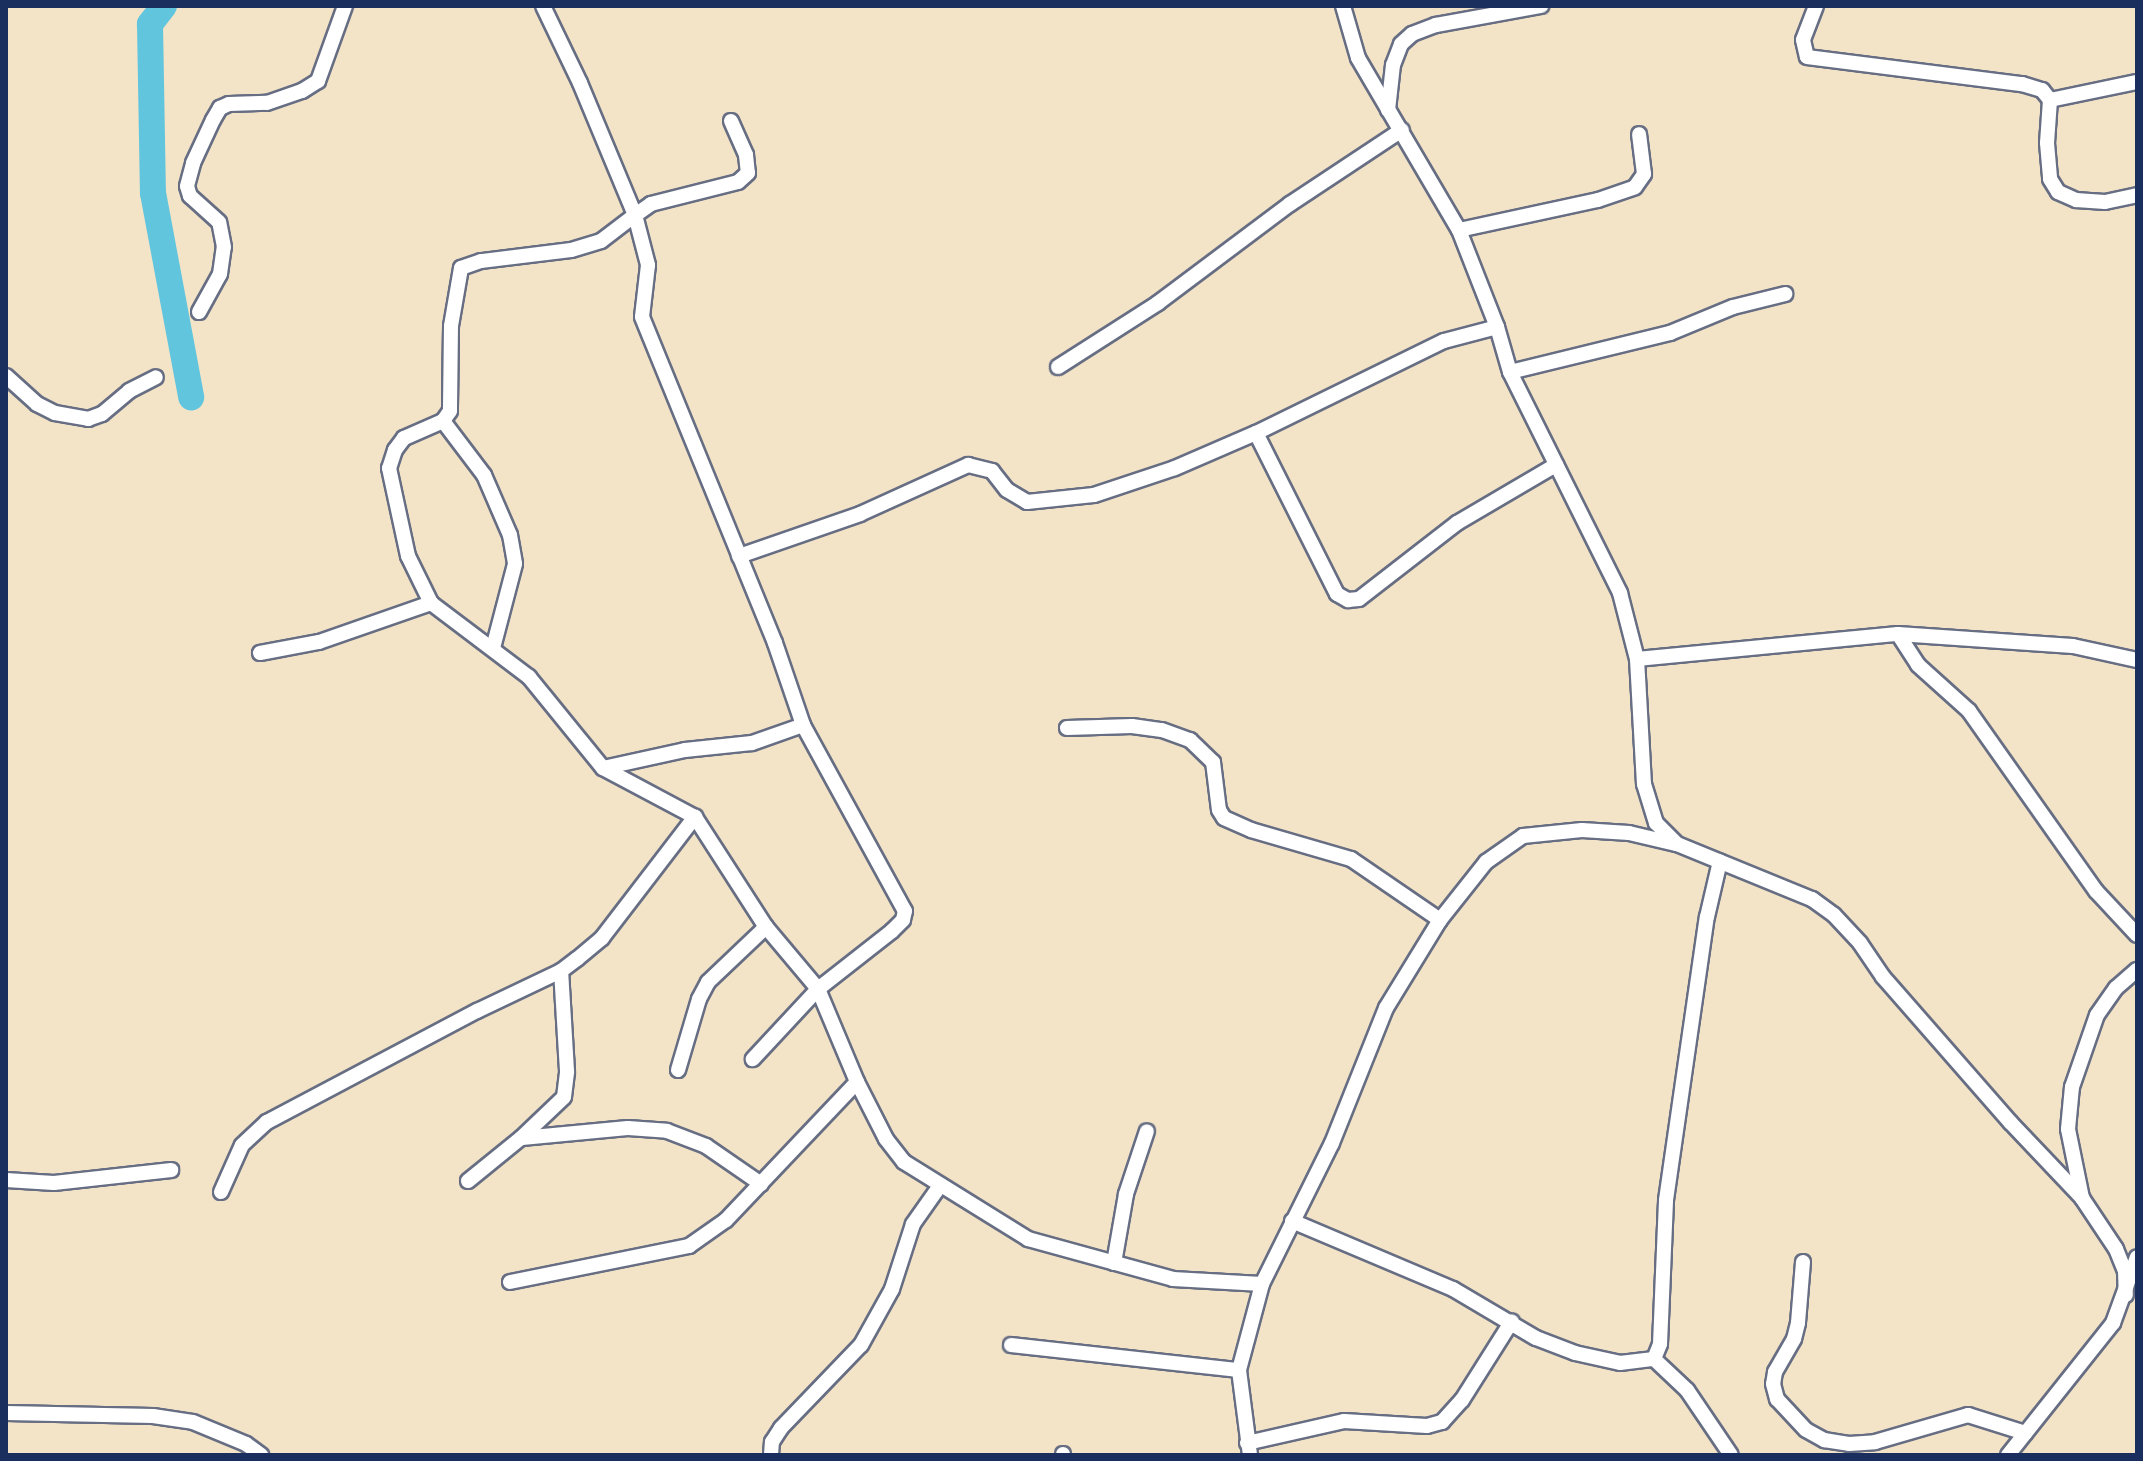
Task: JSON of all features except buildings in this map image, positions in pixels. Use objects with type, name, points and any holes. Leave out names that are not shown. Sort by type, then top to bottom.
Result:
[{"type":"street","points":[[199,312],[220,274],[224,247],[219,222],[190,196],[187,186],[193,163],[213,120],[220,108],[229,104],[267,103],[302,91],[318,81],[345,6]]},
{"type":"street","points":[[543,6],[580,83],[635,215],[648,265],[642,317],[775,643],[803,725],[905,911],[903,920],[892,931],[818,989],[753,1059]]},
{"type":"street","points":[[1343,6],[1358,58],[1459,230],[1497,327],[1510,372],[1620,593],[1637,659],[1640,738],[1648,804],[1656,823],[1677,844]]},
{"type":"street","points":[[1388,110],[1393,65],[1401,44],[1412,34],[1436,25],[1541,6]]},
{"type":"street","points":[[1816,6],[1803,40],[1807,57],[2022,84],[2042,90],[2050,100],[2047,143],[2050,179],[2058,192],[2076,200],[2105,202],[2137,195]]},
{"type":"street","points":[[2050,100],[2137,82]]},
{"type":"street","points":[[731,121],[746,155],[748,173],[738,182],[651,204],[601,241],[571,250],[481,261],[461,268],[451,326],[450,411],[443,421],[404,438],[395,450],[389,468],[408,556],[431,603],[529,677],[603,768],[695,817],[766,927],[818,989],[857,1082],[895,1151],[912,1169],[1028,1239],[1173,1279],[1262,1284]]},
{"type":"street","points":[[1058,367],[1158,303],[1290,204],[1402,130]]},
{"type":"street","points":[[1459,230],[1598,200],[1635,187],[1644,174],[1639,134]]},
{"type":"street","points":[[1510,372],[1670,333],[1733,307],[1785,294]]},
{"type":"street","points":[[739,556],[860,514],[968,465],[981,465],[992,471],[1017,498],[1027,502],[1094,495],[1175,468],[1256,433],[1444,341],[1497,327]]},
{"type":"street","points":[[6,376],[37,404],[55,413],[88,419],[102,414],[129,391],[156,377]]},
{"type":"street","points":[[443,421],[484,475],[510,535],[515,564],[493,648]]},
{"type":"street","points":[[1256,433],[1337,594],[1348,600],[1359,599],[1457,523],[1556,465]]},
{"type":"street","points":[[260,653],[319,642],[431,603]]},
{"type":"street","points":[[1637,659],[1898,634],[2073,646],[2137,660]]},
{"type":"street","points":[[1898,634],[1918,665],[1969,711],[2096,891],[2137,935]]},
{"type":"street","points":[[603,768],[663,754],[752,743],[803,725]]},
{"type":"street","points":[[1067,728],[1132,726],[1162,730],[1190,740],[1213,762],[1219,810],[1224,818],[1251,830],[1351,859],[1377,873],[1440,920]]},
{"type":"street","points":[[221,1192],[242,1145],[267,1122],[477,1011],[561,971],[602,938],[695,817]]},
{"type":"street","points":[[1512,1321],[1462,1400],[1442,1422],[1427,1426],[1344,1421],[1249,1449],[1239,1370],[1243,1345],[1262,1284],[1332,1143],[1386,1008],[1440,920],[1486,862],[1523,836],[1582,830],[1629,833],[1677,844],[1812,899],[1834,915],[1860,943],[1883,977],[2010,1122],[2082,1198],[2116,1249],[2125,1271],[2126,1295]]},
{"type":"street","points":[[1654,1359],[1660,1344],[1666,1200],[1707,917],[1720,861]]},
{"type":"street","points":[[678,1070],[699,999],[708,982],[766,927]]},
{"type":"street","points":[[2082,1198],[2068,1129],[2072,1087],[2097,1015],[2116,988],[2137,970]]},
{"type":"street","points":[[468,1181],[521,1138],[564,1097],[567,1071],[561,971]]},
{"type":"street","points":[[510,1282],[689,1246],[726,1220],[857,1082]]},
{"type":"street","points":[[521,1138],[628,1128],[667,1131],[706,1146],[761,1184]]},
{"type":"street","points":[[1114,1263],[1126,1194],[1147,1131]]},
{"type":"street","points":[[6,1180],[54,1183],[171,1170]]},
{"type":"street","points":[[771,1455],[772,1442],[781,1428],[861,1345],[892,1289],[913,1224],[939,1187]]},
{"type":"street","points":[[1292,1221],[1453,1289],[1512,1321],[1536,1338],[1575,1353],[1620,1363],[1654,1359],[1687,1390],[1731,1455]]},
{"type":"street","points":[[2013,1453],[2025,1433],[2113,1323],[2126,1295],[2137,1257]]},
{"type":"street","points":[[1803,1262],[1798,1323],[1773,1384],[1777,1399],[1806,1430],[1824,1440],[1849,1444],[1875,1442],[1968,1415],[2025,1433]]},
{"type":"street","points":[[1011,1345],[1239,1370]]},
{"type":"street","points":[[6,1413],[153,1416],[193,1422],[246,1444],[261,1455]]},
{"type":"waterway","points":[[164,6],[150,24],[153,193],[191,397]]}]
